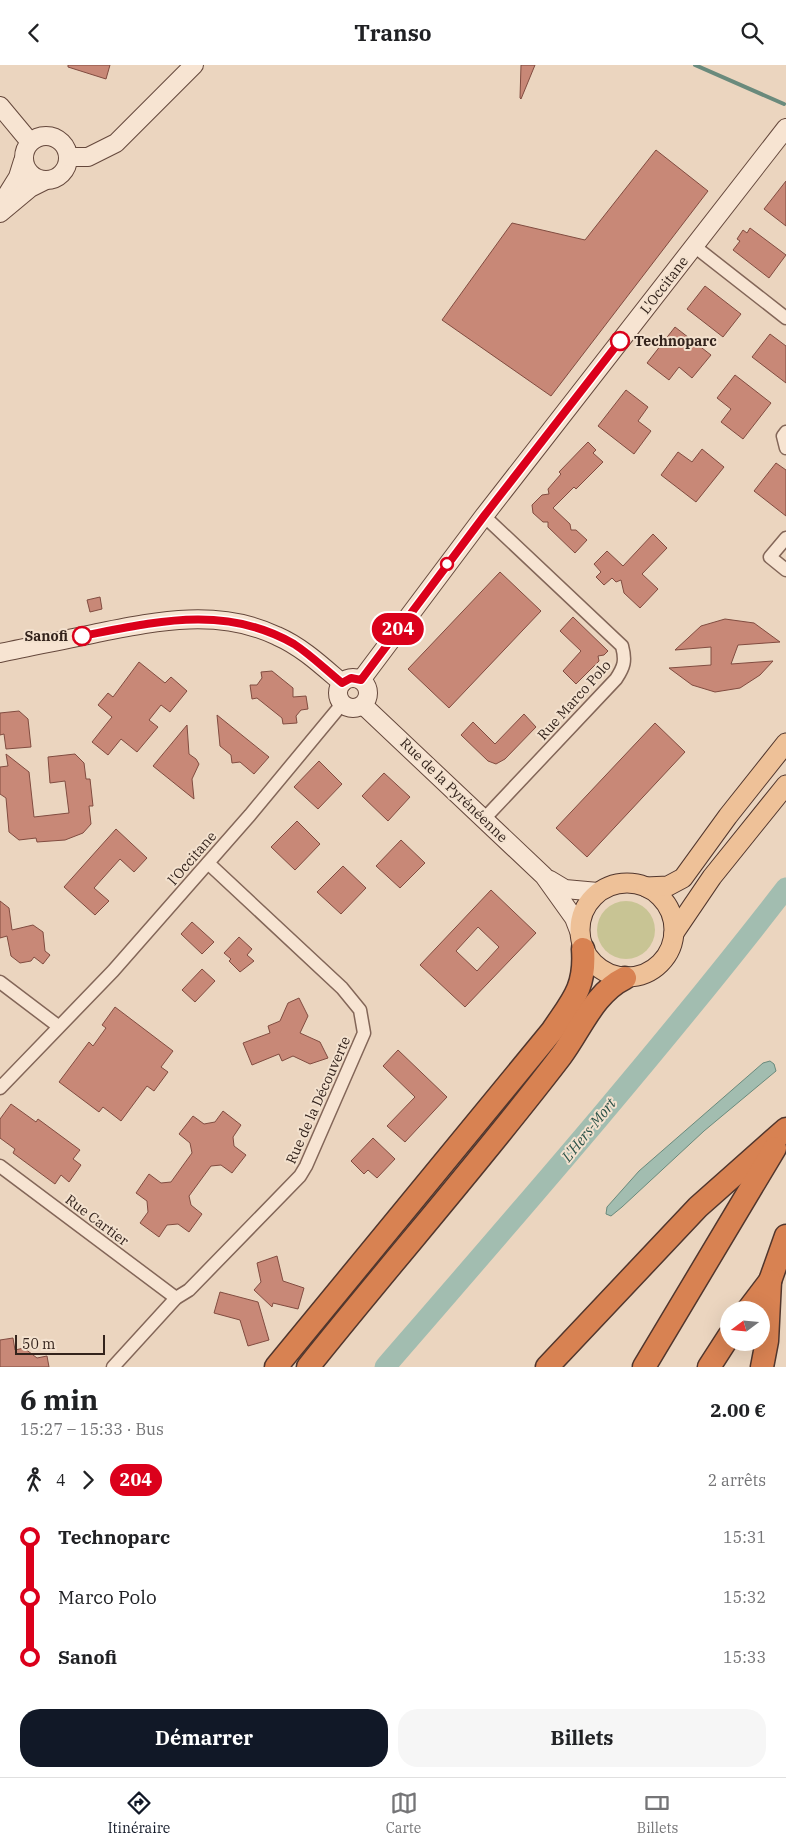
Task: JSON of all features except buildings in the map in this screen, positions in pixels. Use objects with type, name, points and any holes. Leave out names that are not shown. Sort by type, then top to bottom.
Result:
[{"type":"highway","points":[[276,1367],[552,1031],[582,983],[585,970],[581,940]]},
{"type":"highway","points":[[308,1367],[561,1055],[603,993],[613,983],[625,978]]},
{"type":"highway","points":[[546,1367],[698,1207],[786,1129]]},
{"type":"highway","points":[[644,1367],[786,1129]]},
{"type":"highway","points":[[762,1367],[767,1341],[770,1281],[786,1236]]},
{"type":"highway","points":[[755,1301],[770,1281]]},
{"type":"highway","points":[[709,1367],[720,1350]]},
{"type":"main road","points":[[646,887],[658,895],[667,905],[673,919],[674,933],[671,947],[664,960],[653,970],[639,976],[625,978],[612,975],[600,969],[581,940],[581,916],[588,903],[598,892],[609,886],[621,883],[646,887],[668,886],[683,878],[728,815],[786,743]]},
{"type":"main road","points":[[674,933],[712,877],[786,785]]},
{"type":"street","points":[[68,157],[88,157],[116,143],[194,65]]},
{"type":"street","points":[[0,106],[30,142]]},
{"type":"street","name":"L'Occitane","points":[[361,680],[484,516],[786,128]]},
{"type":"street","points":[[0,213],[30,188],[44,181],[59,177],[68,165],[68,157],[64,145],[53,137],[41,136],[30,142],[24,154],[24,161],[25,167],[33,177],[44,181]]},
{"type":"street","points":[[0,206],[18,177],[24,161]]},
{"type":"street","points":[[694,246],[786,318]]},
{"type":"street","points":[[786,433],[783,436],[786,448]]},
{"type":"street","name":"Rue Marco Polo","points":[[484,516],[622,646],[625,657],[625,666],[616,679],[484,819]]},
{"type":"street","points":[[786,538],[770,557],[786,570]]},
{"type":"street","points":[[0,653],[171,620],[211,619],[240,623],[276,635],[313,658],[342,683]]},
{"type":"street","points":[[351,678],[361,680],[368,692],[364,705],[350,709],[342,704],[338,691],[342,683],[351,678]]},
{"type":"street","name":"l'Occitane","points":[[0,1088],[113,971],[208,863],[342,704]]},
{"type":"street","name":"Rue de la Pyrénéenne","points":[[364,705],[544,876],[574,918],[581,940]]},
{"type":"street","name":"Rue de la Découverte","points":[[113,1367],[176,1298],[189,1290],[300,1176],[364,1033],[360,1010],[342,988],[208,863]]},
{"type":"street","name":"Rue de la Pyrénéenne","points":[[544,876],[565,889],[598,892]]},
{"type":"street","points":[[0,982],[58,1026]]},
{"type":"street","name":"Rue Cartier","points":[[0,1166],[176,1298]]},
{"type":"shaded area","points":[[626,901],[637,903],[647,909],[653,919],[655,930],[653,941],[647,951],[637,957],[626,959],[615,957],[605,951],[599,941],[597,930],[599,919],[605,909],[615,903]]},
{"type":"shaded area","points":[[770,1061],[774,1064],[776,1071],[704,1131],[622,1207],[611,1216],[606,1214],[607,1207],[639,1171],[763,1063]]},
{"type":"waterway","points":[[695,65],[784,104]]},
{"type":"waterway","name":"L'Hers-Mort","points":[[385,1367],[639,1071],[786,888]]},
{"type":"bus line","name":"204","points":[[82,636],[171,620],[194,618],[240,623],[259,628],[295,645],[342,683],[346,679],[351,678],[361,680],[365,671],[620,341]]},
{"type":"place","name":"Technoparc","points":[[620,341]]},
{"type":"place","name":"Sanofi","points":[[82,636]]}]
